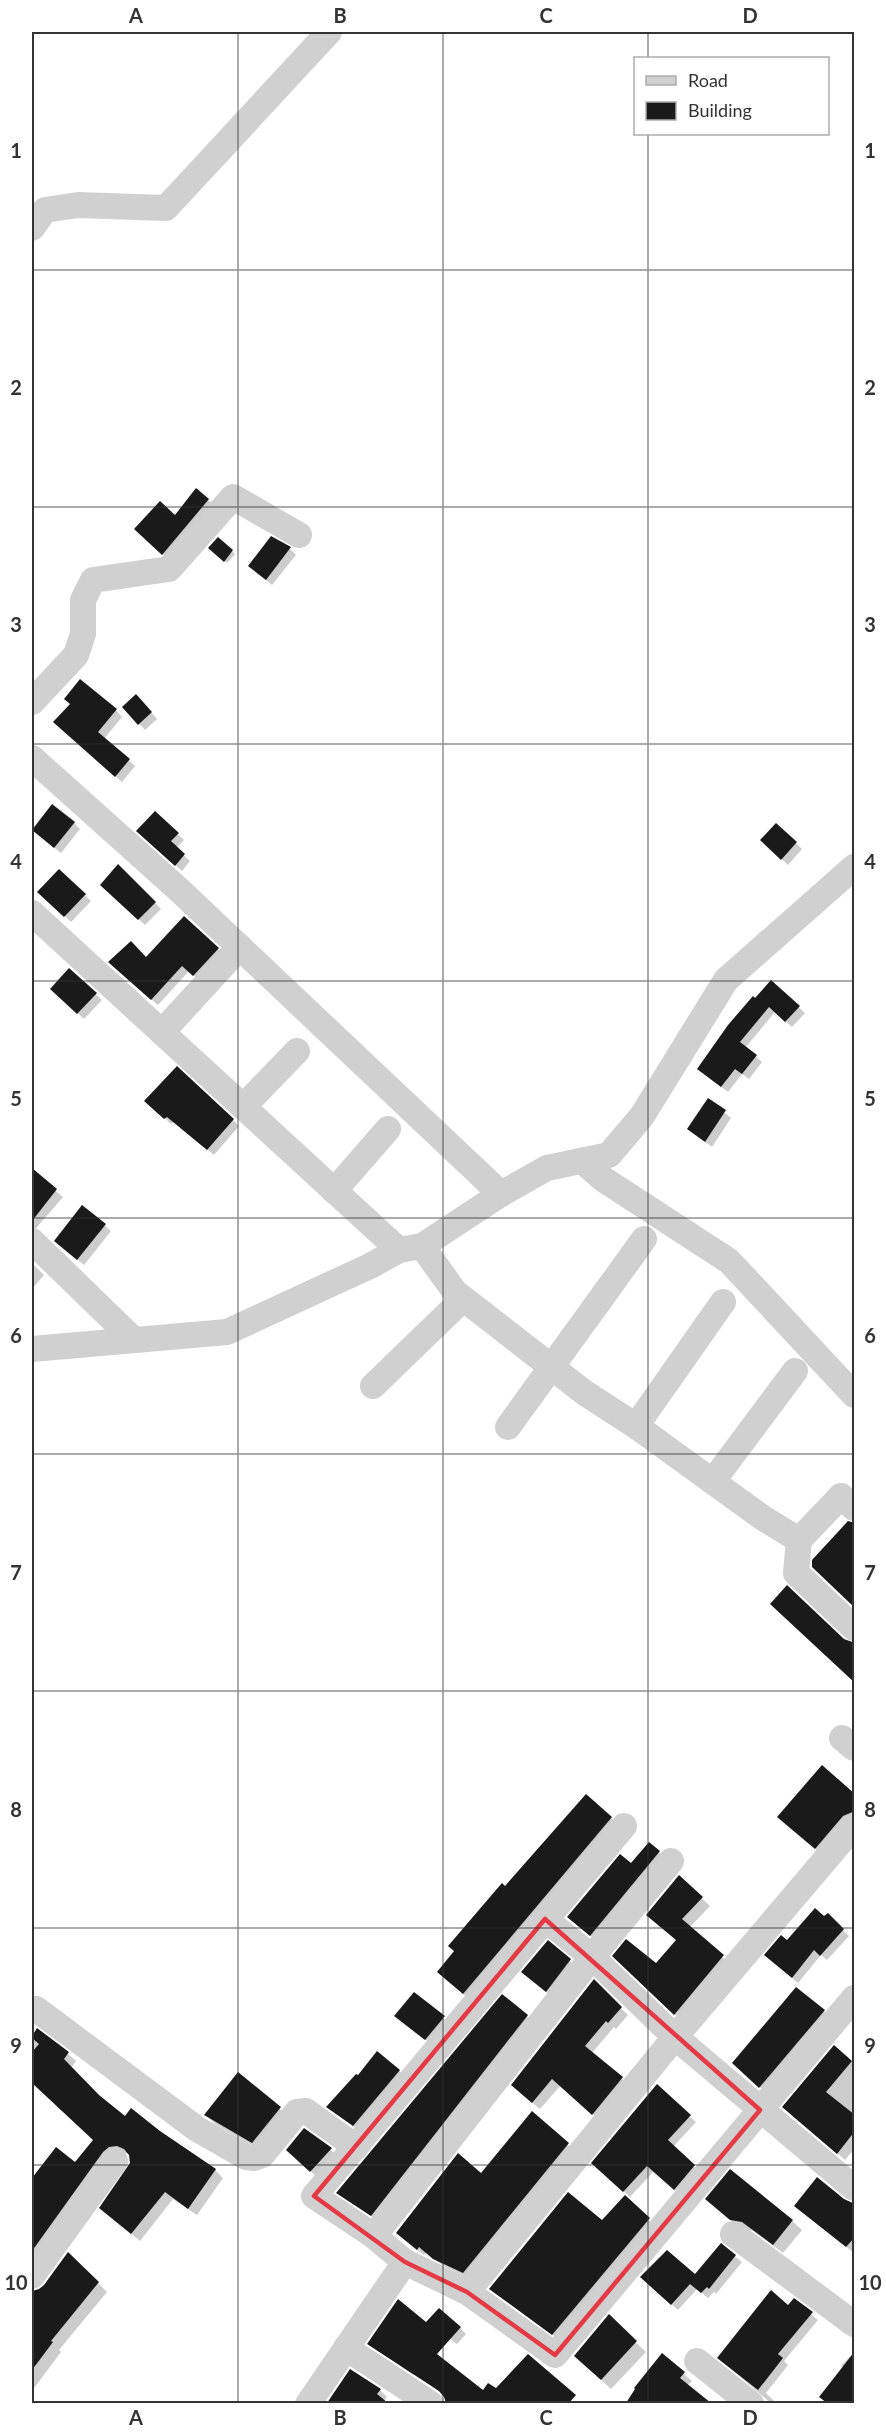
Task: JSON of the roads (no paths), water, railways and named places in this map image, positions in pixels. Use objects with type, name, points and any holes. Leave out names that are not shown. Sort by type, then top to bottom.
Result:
[{"type":"street","points":[[32,228],[45,210],[56,208],[78,205],[166,208],[329,32]]},
{"type":"street","points":[[32,702],[76,655],[83,634],[83,600],[93,580],[169,569],[233,497],[299,536]]},
{"type":"street","points":[[32,758],[240,946],[501,1194]]},
{"type":"street","points":[[32,1349],[227,1332],[410,1248],[547,1168],[609,1155],[642,1116],[726,980],[855,867]]},
{"type":"street","points":[[32,913],[334,1191],[410,1248],[455,1292],[585,1394],[636,1426],[799,1540]]},
{"type":"street","points":[[162,1032],[240,946]]},
{"type":"street","points":[[243,1107],[297,1052]]},
{"type":"street","points":[[334,1191],[388,1129]]},
{"type":"street","points":[[582,1161],[612,1185],[729,1261],[855,1395]]},
{"type":"street","points":[[508,1427],[644,1239]]},
{"type":"street","points":[[32,1241],[134,1340]]},
{"type":"street","points":[[373,1386],[464,1299]]},
{"type":"street","points":[[636,1426],[723,1302]]},
{"type":"street","points":[[713,1481],[795,1371]]},
{"type":"street","points":[[850,1495],[799,1540],[796,1573],[855,1628]]},
{"type":"street","points":[[624,1826],[314,2196],[374,2236],[405,2262],[467,2292],[555,2355],[855,1998]]},
{"type":"street","points":[[467,2292],[675,2037],[855,1826]]},
{"type":"street","points":[[374,2236],[592,1956],[671,1861]]},
{"type":"street","points":[[545,1919],[592,1956],[675,2037],[855,2188]]},
{"type":"street","points":[[32,2011],[36,2009],[197,2129],[246,2157],[254,2158],[262,2155],[297,2112],[306,2111],[356,2147]]},
{"type":"street","points":[[32,2276],[115,2161]]},
{"type":"street","points":[[733,2234],[855,2324]]},
{"type":"street","points":[[308,2403],[405,2262]]},
{"type":"street","points":[[346,2348],[431,2403]]},
{"type":"street","points":[[697,2361],[750,2403]]}]
